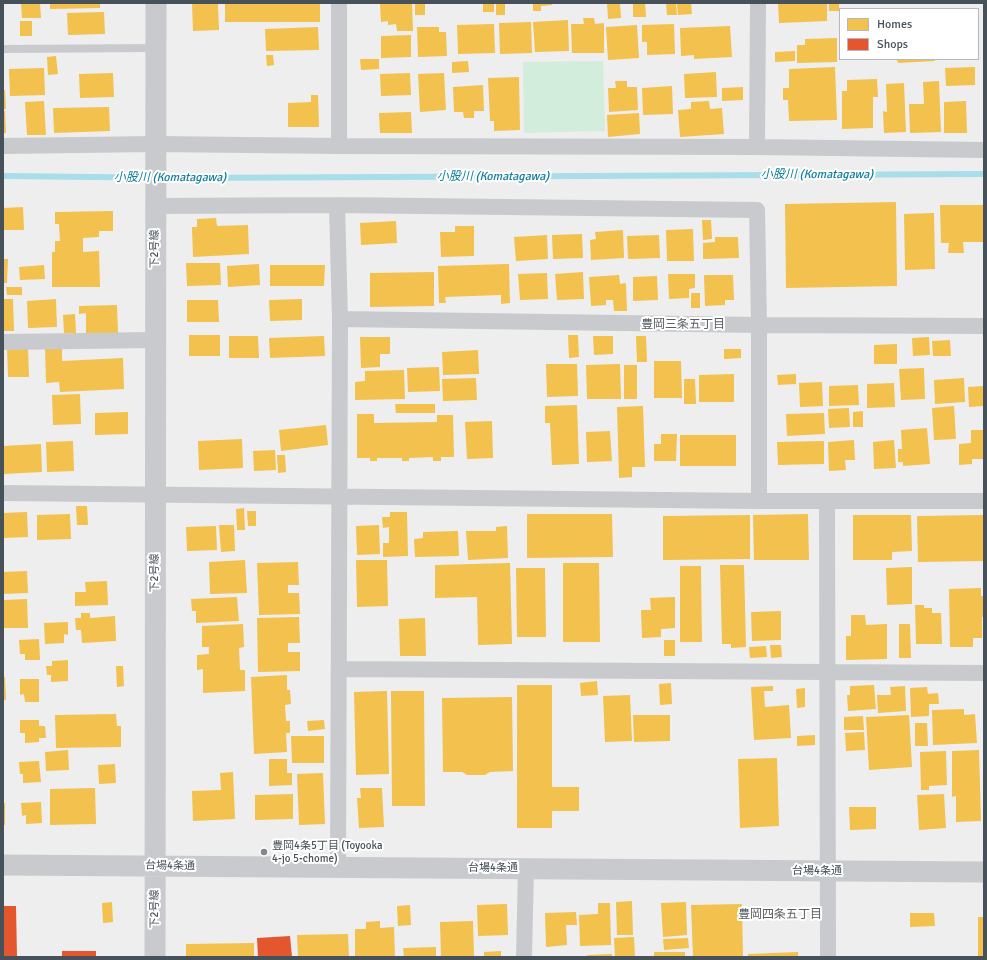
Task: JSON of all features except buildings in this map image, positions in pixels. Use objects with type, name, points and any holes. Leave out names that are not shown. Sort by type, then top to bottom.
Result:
[{"type":"street","points":[[155,152],[156,3]]},
{"type":"street","points":[[339,3],[339,146]]},
{"type":"street","points":[[757,146],[758,3]]},
{"type":"street","points":[[3,146],[155,152],[339,146],[757,146],[984,150]]},
{"type":"street","name":"下2号線","points":[[155,152],[155,957]]},
{"type":"street","points":[[155,197],[337,205],[757,210],[759,325],[759,501]]},
{"type":"street","points":[[337,205],[340,319],[338,868]]},
{"type":"street","points":[[340,319],[759,325],[984,326]]},
{"type":"street","points":[[3,342],[155,340]]},
{"type":"street","points":[[3,493],[759,501],[984,501]]},
{"type":"street","points":[[827,501],[828,957]]},
{"type":"street","points":[[339,669],[984,673]]},
{"type":"street","name":"台場4条通","points":[[3,865],[984,872]]},
{"type":"street","points":[[524,957],[526,868]]},
{"type":"lane","points":[[3,49],[156,48]]},
{"type":"green space","points":[[603,61],[605,131],[524,133],[523,62]]},
{"type":"waterway","name":"小股川 (Komatagawa)","points":[[3,176],[185,178],[984,174]]},
{"type":"place","name":"豊岡4条5丁目 (Toyooka 4-jo 5-chome)","points":[[264,852]]},
{"type":"district","name":"豊岡三条五丁目","points":[[683,325]]},
{"type":"district","name":"豊岡四条五丁目","points":[[780,915]]}]
